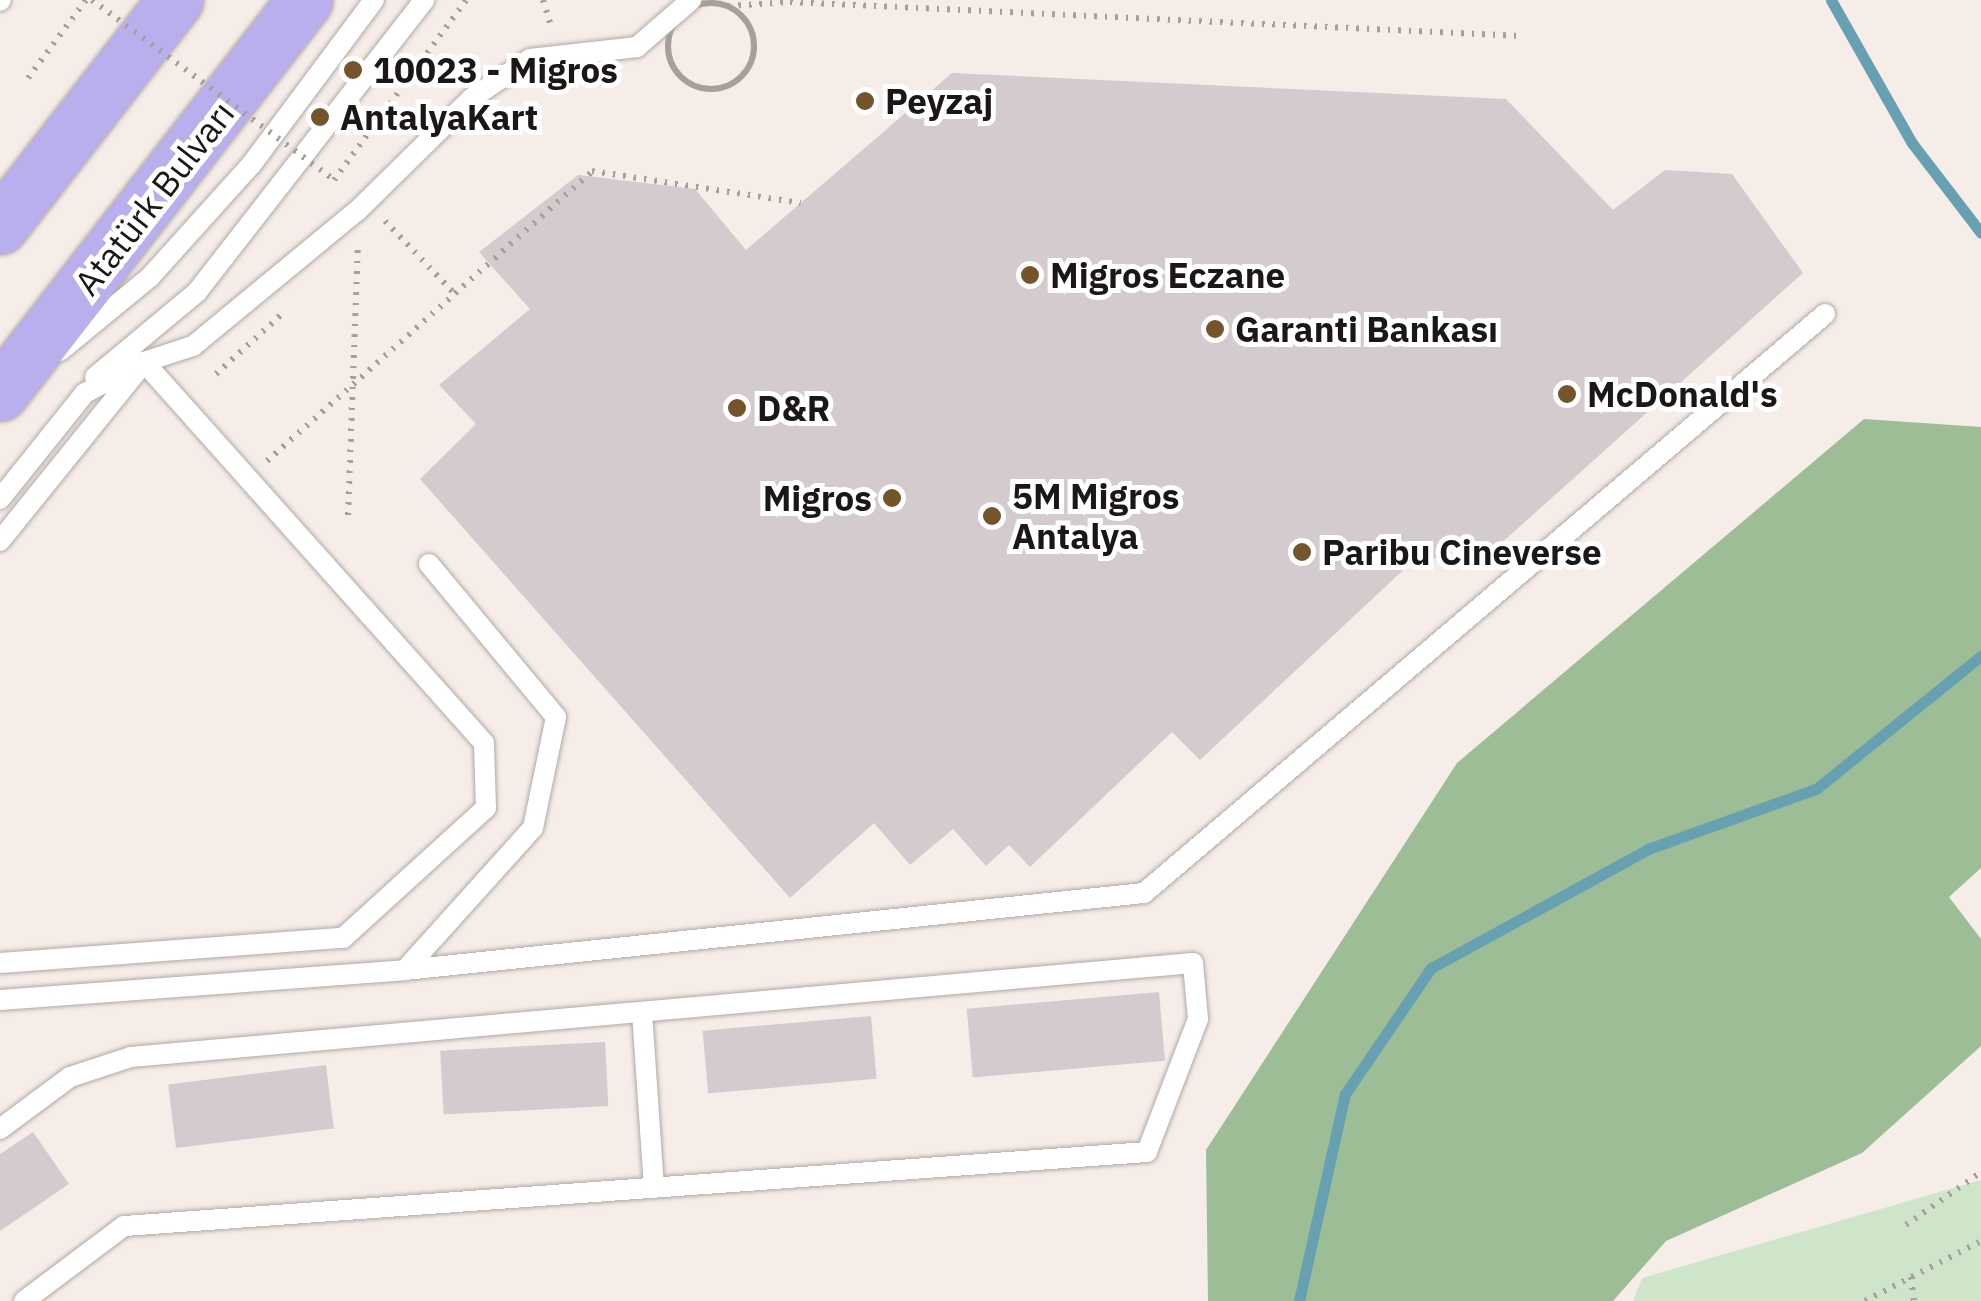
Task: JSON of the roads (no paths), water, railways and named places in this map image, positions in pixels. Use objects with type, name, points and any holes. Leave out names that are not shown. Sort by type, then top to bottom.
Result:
[{"type":"main road","points":[[0,226],[175,0]]},
{"type":"main road","name":"Atatürk Bulvarı","points":[[0,397],[305,0]]},
{"type":"lane","points":[[0,397],[150,277],[251,165],[374,0]]},
{"type":"lane","points":[[0,479],[75,392],[197,292],[424,0]]},
{"type":"lane","points":[[0,499],[85,393],[144,362],[193,346],[357,211],[472,98],[530,59],[637,47],[691,0]]},
{"type":"lane","points":[[0,1000],[404,970],[1144,893],[1825,314]]},
{"type":"lane","points":[[0,963],[342,938],[486,808],[484,744],[144,362]]},
{"type":"lane","points":[[0,541],[144,362]]},
{"type":"lane","points":[[404,970],[534,828],[556,717],[430,564]]},
{"type":"lane","points":[[0,1129],[70,1076],[131,1057],[1193,963],[1198,1019],[1147,1152],[124,1226],[24,1301]]},
{"type":"lane","points":[[642,1012],[654,1188]]},
{"type":"waterway","points":[[1831,0],[1912,143],[1981,233]]},
{"type":"waterway","points":[[1299,1301],[1345,1094],[1431,968],[1648,849],[1816,789],[1981,656]]},
{"type":"place","name":"10023 - Migros","points":[[353,70]]},
{"type":"place","name":"Peyzaj","points":[[865,101]]},
{"type":"place","name":"AntalyaKart","points":[[320,117]]},
{"type":"place","name":"Migros Eczane","points":[[1030,275]]},
{"type":"place","name":"Garanti Bankası","points":[[1215,329]]},
{"type":"place","name":"McDonald's","points":[[1567,394]]},
{"type":"place","name":"D&R","points":[[737,408]]},
{"type":"place","name":"Migros","points":[[892,498]]},
{"type":"place","name":"5M Migros Antalya","points":[[992,516]]},
{"type":"place","name":"Paribu Cineverse","points":[[1302,552]]}]
